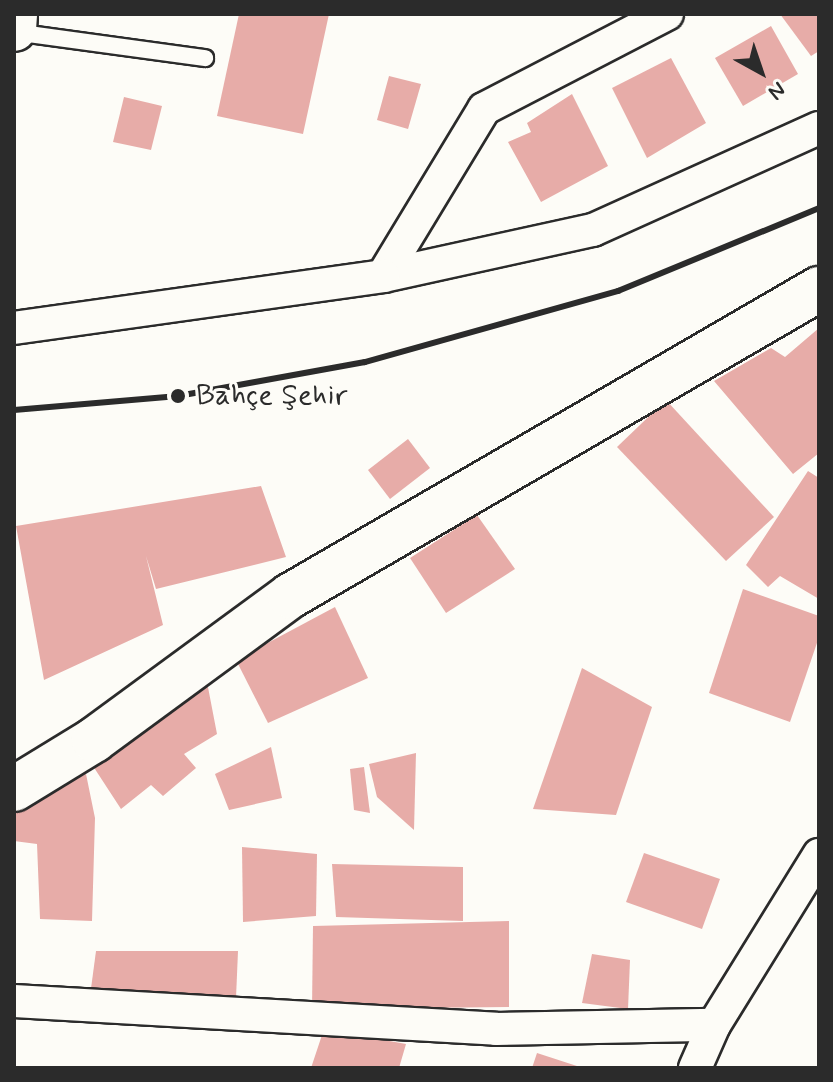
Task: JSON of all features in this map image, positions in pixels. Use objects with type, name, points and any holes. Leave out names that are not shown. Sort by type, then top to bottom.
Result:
[{"type":"street","points":[[14,30],[15,14]]},
{"type":"street","points":[[383,276],[484,109],[667,14]]},
{"type":"street","points":[[14,328],[383,276],[593,230],[819,128]]},
{"type":"street","points":[[14,789],[94,740],[290,596],[819,289]]},
{"type":"street","points":[[695,1068],[714,1025],[819,855]]},
{"type":"street","points":[[14,1001],[496,1029],[714,1025]]},
{"type":"lane","points":[[14,30],[205,58]]},
{"type":"building","points":[[239,14],[329,14],[303,134],[217,116]]},
{"type":"building","points":[[780,14],[819,14],[819,51],[811,56]]},
{"type":"building","points":[[771,26],[798,74],[743,106],[715,58]]},
{"type":"building","points":[[671,58],[706,123],[647,158],[612,88]]},
{"type":"building","points":[[389,76],[421,84],[408,129],[377,120]]},
{"type":"building","points":[[572,94],[608,166],[541,202],[508,142],[531,132],[527,123]]},
{"type":"building","points":[[124,97],[162,106],[151,150],[113,142]]},
{"type":"building","points":[[819,328],[819,453],[793,474],[714,381],[771,348],[785,357]]},
{"type":"building","points":[[666,400],[774,517],[726,561],[617,447]]},
{"type":"building","points":[[408,439],[430,468],[390,499],[368,470]]},
{"type":"building","points":[[808,471],[819,478],[819,599],[780,576],[768,587],[746,565]]},
{"type":"building","points":[[261,486],[286,557],[156,589],[146,556],[163,625],[44,680],[16,526]]},
{"type":"building","points":[[477,515],[515,569],[446,613],[410,558]]},
{"type":"building","points":[[743,589],[819,616],[819,637],[790,722],[709,693]]},
{"type":"building","points":[[335,607],[368,678],[268,723],[236,660]]},
{"type":"building","points":[[582,668],[652,707],[616,815],[533,809]]},
{"type":"building","points":[[207,682],[217,734],[184,754],[196,768],[163,796],[151,785],[121,809],[91,763]]},
{"type":"building","points":[[271,747],[282,798],[229,810],[215,774]]},
{"type":"building","points":[[416,753],[414,830],[377,797],[369,764]]},
{"type":"building","points":[[364,767],[370,813],[354,810],[350,769]]},
{"type":"building","points":[[86,774],[95,818],[92,921],[40,919],[37,844],[14,841],[14,809]]},
{"type":"building","points":[[242,847],[317,854],[316,916],[243,922]]},
{"type":"building","points":[[644,853],[720,879],[702,929],[626,902]]},
{"type":"building","points":[[332,864],[463,867],[463,921],[336,917]]},
{"type":"building","points":[[509,921],[509,1007],[312,1009],[313,926]]},
{"type":"building","points":[[96,951],[238,951],[236,998],[90,996]]},
{"type":"building","points":[[592,954],[630,960],[628,1009],[582,1003]]},
{"type":"building","points":[[324,1029],[406,1044],[399,1068],[311,1068]]},
{"type":"building","points":[[537,1053],[580,1067],[580,1068],[532,1068]]},
{"type":"railway","points":[[14,410],[178,396],[365,362],[618,291],[819,208]]},
{"type":"place","name":"Bahçe Şehir","points":[[178,396]]}]
